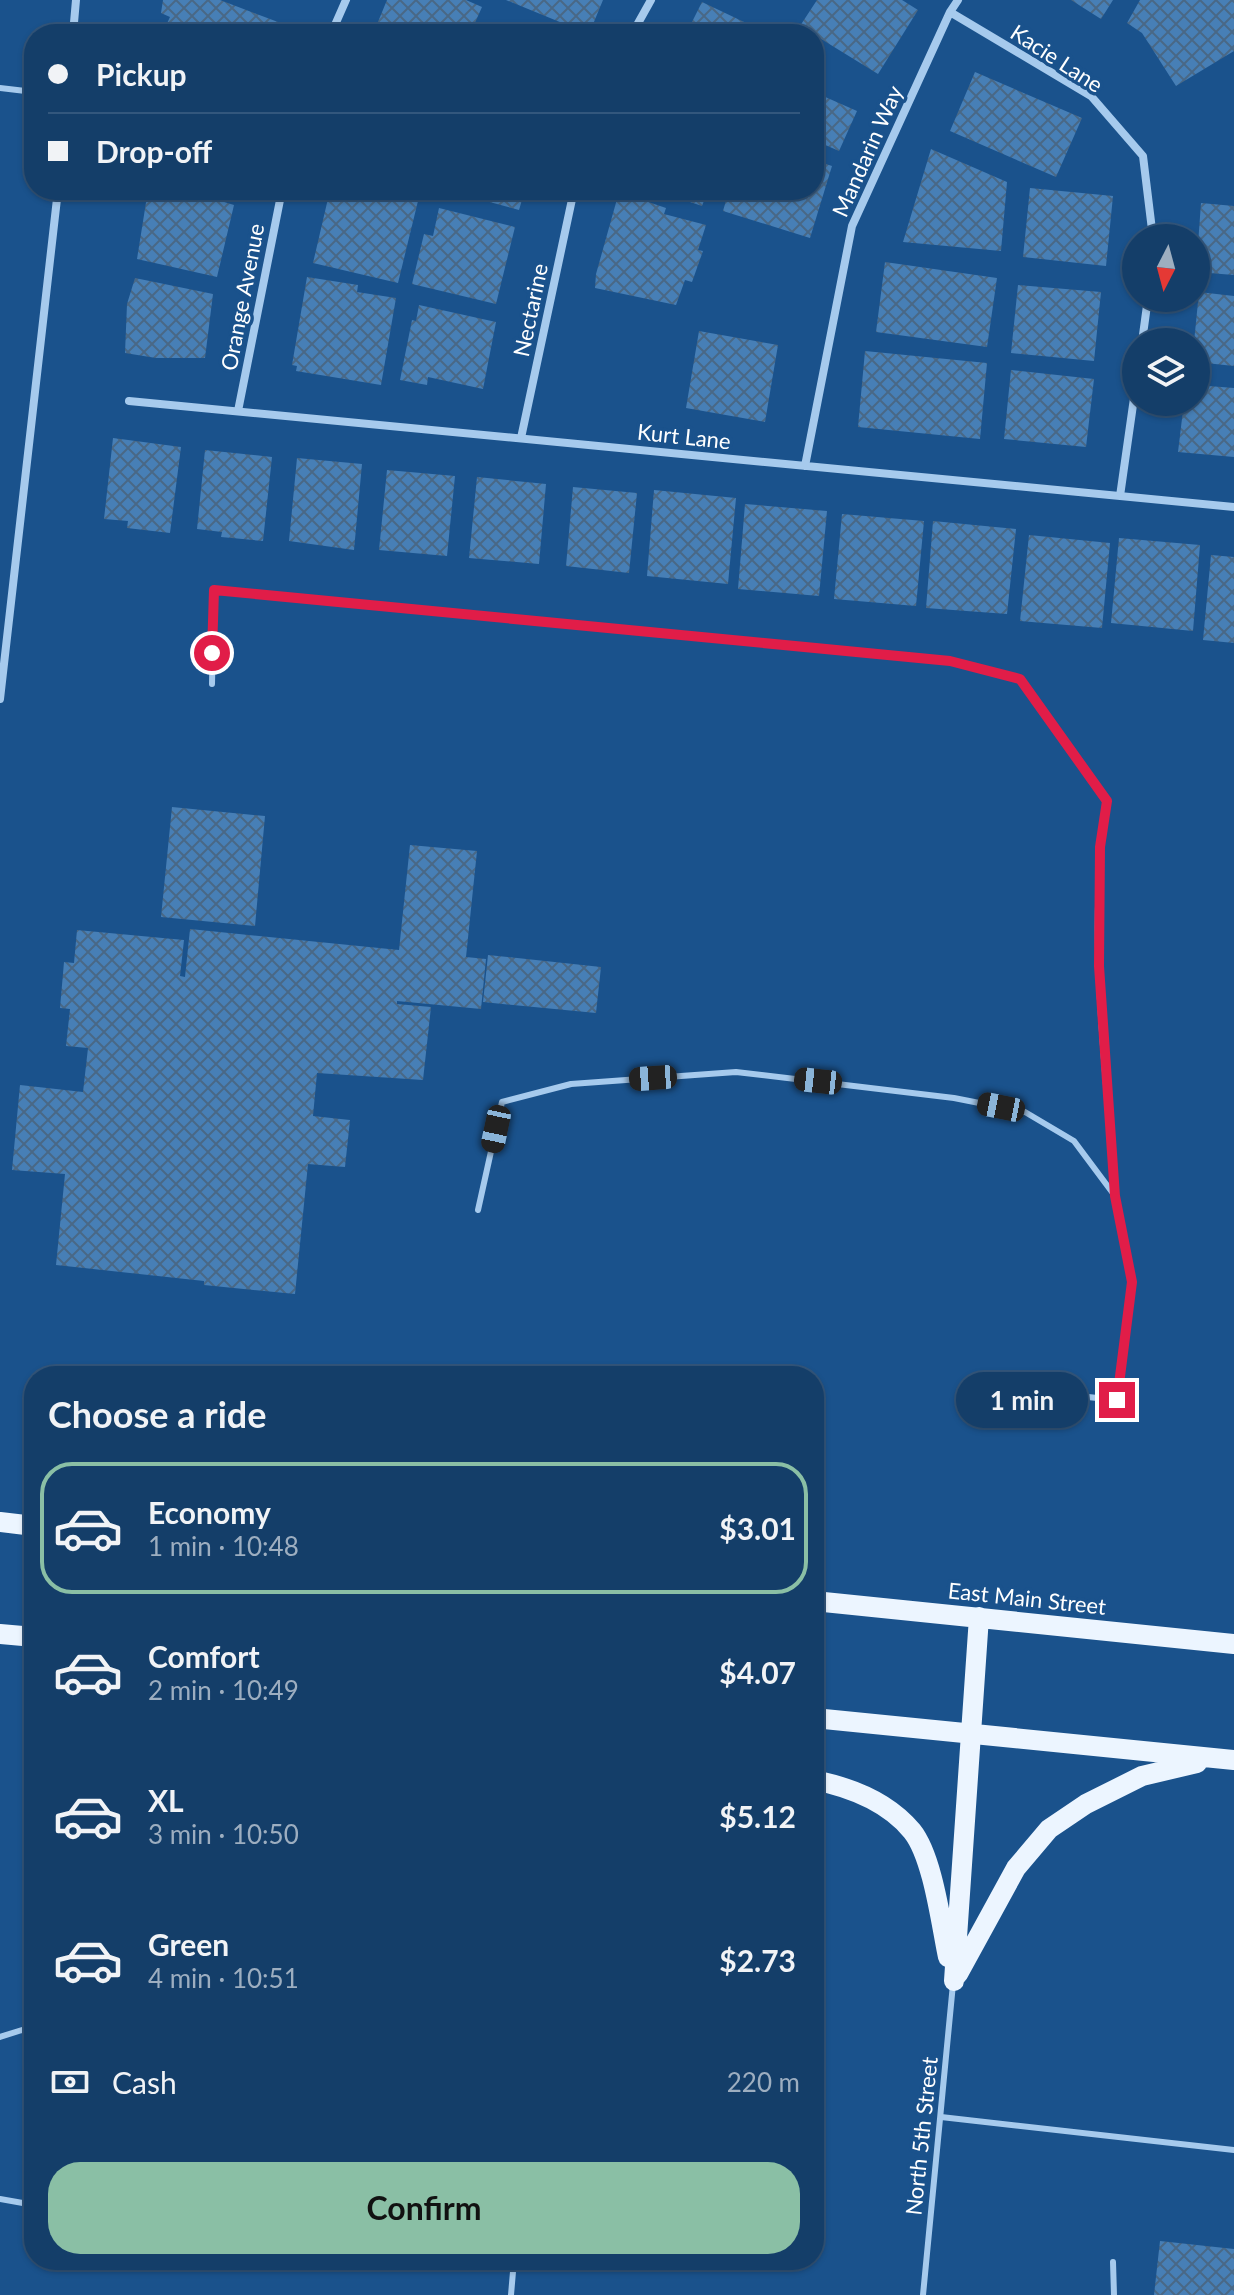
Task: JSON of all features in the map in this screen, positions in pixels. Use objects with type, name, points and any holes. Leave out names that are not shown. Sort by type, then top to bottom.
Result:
[{"type":"main road","points":[[0,1522],[24,1525]]},
{"type":"main road","name":"East Main Street","points":[[824,1602],[1234,1644]]},
{"type":"main road","points":[[954,1981],[979,1617]]},
{"type":"main road","points":[[0,1634],[24,1636]]},
{"type":"main road","points":[[824,1719],[1225,1759]]},
{"type":"main road","points":[[954,1981],[1016,1868],[1049,1829],[1086,1804],[1142,1776],[1225,1759]]},
{"type":"main road","points":[[824,1782],[847,1787],[889,1811],[913,1832],[929,1866],[954,1981]]},
{"type":"street","points":[[74,24],[76,0]]},
{"type":"street","points":[[335,24],[346,0]]},
{"type":"street","points":[[638,24],[651,0]]},
{"type":"street","name":"Mandarin Way","points":[[805,466],[852,226],[958,0]]},
{"type":"street","name":"Kacie Lane","points":[[950,12],[1091,96],[1143,156],[1151,224]]},
{"type":"street","points":[[0,699],[5,613],[57,200]]},
{"type":"street","name":"Orange Avenue","points":[[238,411],[280,200]]},
{"type":"street","name":"Nectarine","points":[[521,438],[572,200]]},
{"type":"street","name":"Kurt Lane","points":[[129,401],[1234,507]]},
{"type":"street","points":[[1120,496],[1131,416]]},
{"type":"lane","points":[[0,88],[24,91]]},
{"type":"lane","points":[[212,684],[214,590],[950,661],[1020,679],[1107,801],[1100,847],[1099,966],[1115,1196],[1132,1282],[1117,1400],[1010,1389]]},
{"type":"lane","points":[[478,1210],[502,1102],[571,1084],[736,1072],[954,1098],[1025,1112],[1074,1141],[1115,1196]]},
{"type":"lane","name":"North 5th Street","points":[[923,2295],[954,1981]]},
{"type":"lane","points":[[0,2037],[24,2030]]},
{"type":"lane","points":[[941,2117],[1234,2150]]},
{"type":"lane","points":[[0,2199],[24,2203]]},
{"type":"lane","points":[[1113,2262],[1114,2295]]},
{"type":"lane","points":[[511,2295],[513,2270]]},
{"type":"building","points":[[163,0],[220,0],[283,24],[167,24],[170,17],[161,13]]},
{"type":"building","points":[[387,0],[466,0],[482,7],[474,24],[377,24]]},
{"type":"building","points":[[506,0],[603,0],[593,24],[565,24]]},
{"type":"building","points":[[817,0],[902,0],[918,10],[878,74],[824,41],[824,24],[801,24]]},
{"type":"building","points":[[1071,0],[1113,0],[1101,19]]},
{"type":"building","points":[[1140,0],[1234,0],[1234,51],[1176,86],[1142,33],[1127,23]]},
{"type":"building","points":[[702,2],[748,24],[691,24]]},
{"type":"building","points":[[975,72],[1082,118],[1056,177],[950,131]]},
{"type":"building","points":[[824,96],[857,111],[839,151],[824,144]]},
{"type":"building","points":[[931,149],[1007,182],[1001,251],[903,242]]},
{"type":"building","points":[[824,163],[832,166],[824,192]]},
{"type":"building","points":[[1030,188],[1113,196],[1106,266],[1023,257]]},
{"type":"building","points":[[146,200],[218,200],[234,205],[217,277],[137,259]]},
{"type":"building","points":[[328,200],[418,201],[398,283],[313,263]]},
{"type":"building","points":[[482,200],[522,200],[519,210]]},
{"type":"building","points":[[617,200],[642,200],[666,208],[664,214],[706,225],[698,250],[703,251],[692,282],[685,280],[676,305],[595,288]]},
{"type":"building","points":[[684,200],[704,200],[702,206]]},
{"type":"building","points":[[726,200],[822,200],[810,238],[723,211]]},
{"type":"building","points":[[1201,203],[1234,206],[1234,275],[1210,273],[1210,224],[1199,224]]},
{"type":"building","points":[[439,208],[515,227],[496,304],[412,284],[424,234],[433,236]]},
{"type":"building","points":[[885,262],[997,278],[987,347],[876,332]]},
{"type":"building","points":[[307,277],[358,285],[357,292],[396,298],[381,385],[296,371],[297,366],[292,365]]},
{"type":"building","points":[[135,278],[213,294],[205,358],[156,358],[125,353],[127,304]]},
{"type":"building","points":[[1018,285],[1101,292],[1094,361],[1011,353]]},
{"type":"building","points":[[1210,293],[1234,296],[1234,366],[1210,363],[1210,328],[1195,328],[1197,312],[1210,312]]},
{"type":"building","points":[[419,305],[496,322],[483,389],[428,377],[427,385],[400,380],[412,320],[416,321]]},
{"type":"building","points":[[699,331],[778,345],[765,422],[686,408]]},
{"type":"building","points":[[865,351],[987,363],[980,439],[858,427]]},
{"type":"building","points":[[1011,370],[1094,379],[1086,447],[1004,439]]},
{"type":"building","points":[[1210,386],[1234,388],[1234,457],[1178,452],[1182,416],[1210,416]]},
{"type":"building","points":[[113,438],[181,447],[170,533],[127,528],[128,521],[104,519]]},
{"type":"building","points":[[205,450],[272,457],[263,541],[221,537],[222,532],[197,529]]},
{"type":"building","points":[[297,458],[362,464],[354,550],[289,541]]},
{"type":"building","points":[[387,470],[455,476],[447,556],[379,550]]},
{"type":"building","points":[[477,477],[546,484],[539,564],[469,558]]},
{"type":"building","points":[[573,487],[637,493],[629,573],[566,566]]},
{"type":"building","points":[[654,490],[736,498],[728,584],[647,576]]},
{"type":"building","points":[[745,504],[827,511],[819,596],[738,589]]},
{"type":"building","points":[[842,514],[924,521],[916,606],[834,599]]},
{"type":"building","points":[[933,521],[1016,529],[1007,614],[926,608]]},
{"type":"building","points":[[1029,535],[1110,543],[1102,628],[1020,621]]},
{"type":"building","points":[[1119,538],[1200,545],[1193,631],[1111,623]]},
{"type":"building","points":[[1211,555],[1234,557],[1234,643],[1203,640]]},
{"type":"building","points":[[172,807],[265,816],[255,926],[161,917]]},
{"type":"building","points":[[410,845],[477,851],[466,957],[486,959],[481,1009],[397,1001],[397,1004],[431,1007],[423,1080],[317,1073],[313,1116],[350,1120],[345,1167],[308,1164],[295,1294],[56,1265],[65,1174],[12,1170],[20,1085],[83,1092],[88,1048],[66,1046],[70,1009],[60,1008],[64,962],[74,963],[77,930],[184,940],[180,976],[185,977],[190,929],[399,950]]},
{"type":"building","points":[[488,955],[601,967],[596,1013],[483,1002]]},
{"type":"building","points":[[1160,2241],[1234,2249],[1234,2295],[1154,2295]]},
{"type":"route","points":[[212,653],[214,590],[950,661],[1020,679],[1107,801],[1100,847],[1099,966],[1115,1196],[1132,1282],[1117,1400]]}]
